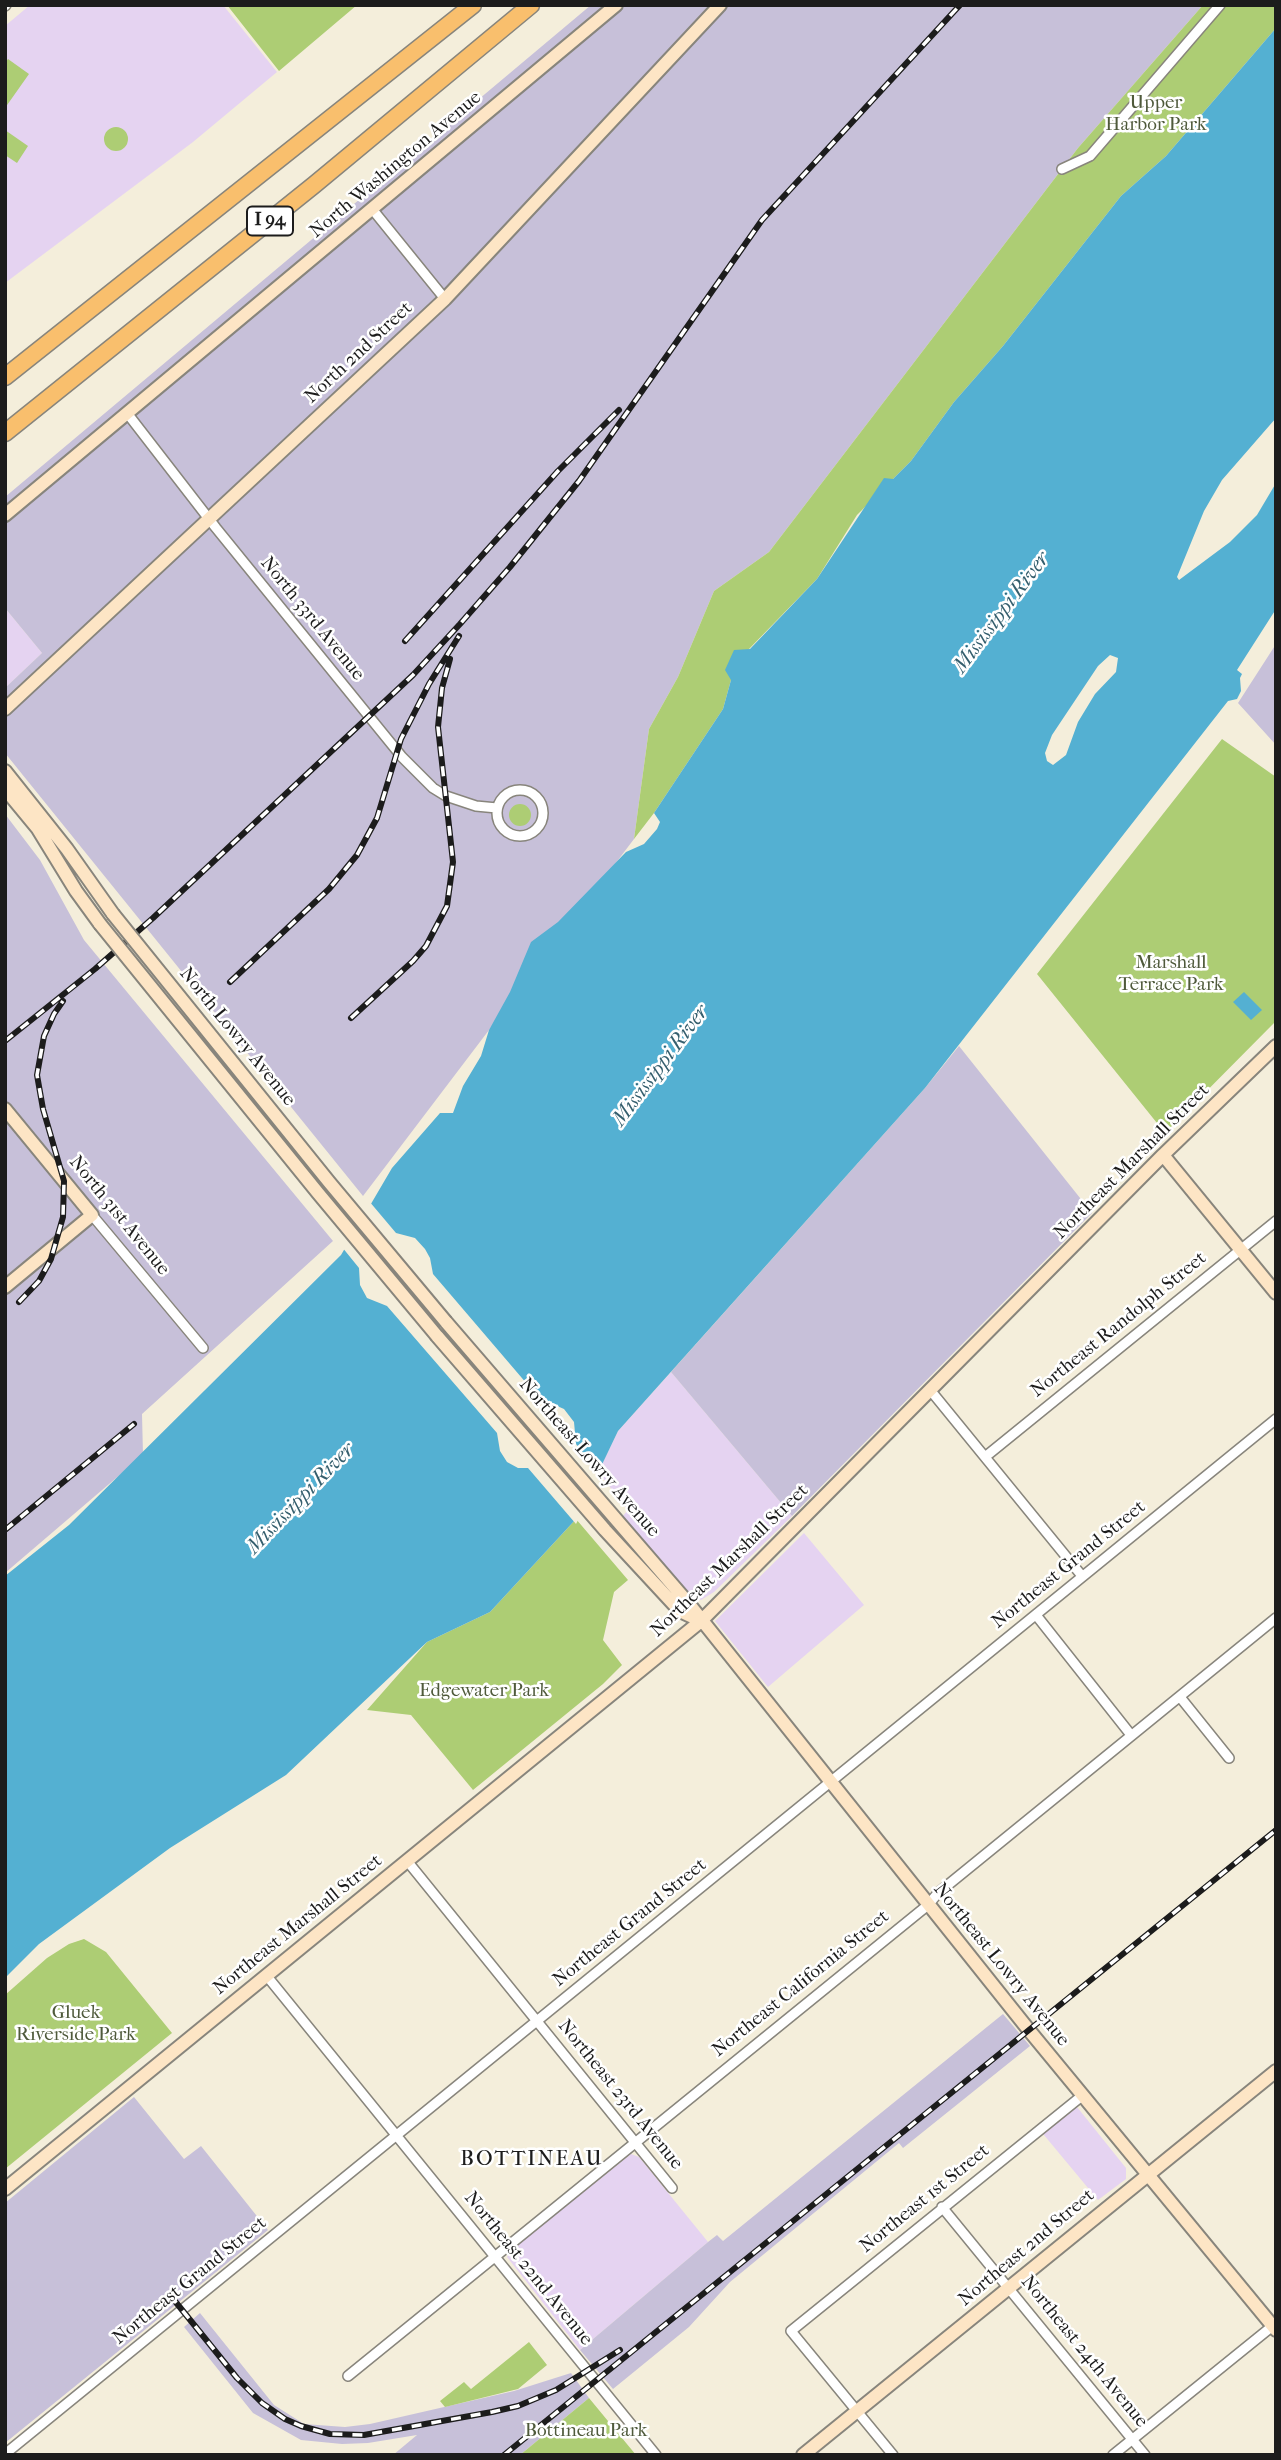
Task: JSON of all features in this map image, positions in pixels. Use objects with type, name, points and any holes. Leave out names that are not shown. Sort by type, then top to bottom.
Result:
[{"type":"highway","name":"I 94","points":[[5,377],[473,5]]},
{"type":"highway","name":"I 94","points":[[5,433],[314,186],[531,5]]},
{"type":"street","name":"North Washington Avenue","points":[[5,515],[616,5]]},
{"type":"street","name":"North 2nd Street","points":[[5,709],[445,299],[720,5]]},
{"type":"street","points":[[1062,169],[1090,156],[1220,5]]},
{"type":"street","points":[[373,210],[445,299]]},
{"type":"street","name":"North 33rd Avenue","points":[[127,413],[402,757],[433,788],[446,796],[476,806],[497,808]]},
{"type":"street","name":"North Lowry Avenue","points":[[5,771],[67,849],[113,914],[329,1182],[446,1322]]},
{"type":"street","name":"North Lowry Avenue","points":[[5,789],[38,829],[100,924],[437,1336]]},
{"type":"street","points":[[527,790],[542,806],[542,821],[533,833],[518,836],[504,830],[499,823],[497,808],[511,791],[527,790]]},
{"type":"street","name":"Northeast Marshall Street","points":[[5,2189],[701,1620],[1163,1155],[1276,1046]]},
{"type":"street","name":"North 31st Avenue","points":[[5,1109],[203,1348]]},
{"type":"street","points":[[1163,1155],[1276,1293]]},
{"type":"street","points":[[5,1287],[92,1215]]},
{"type":"street","name":"Northeast Randolph Street","points":[[985,1457],[1276,1221]]},
{"type":"street","name":"Northeast Lowry Avenue","points":[[446,1322],[701,1620],[928,1905],[1275,2326]]},
{"type":"street","name":"Northeast Lowry Avenue","points":[[437,1336],[605,1530],[680,1611],[701,1620]]},
{"type":"street","points":[[931,1391],[1083,1576]]},
{"type":"street","name":"Northeast Grand Street","points":[[5,2454],[1276,1419]]},
{"type":"street","points":[[1036,1615],[1131,1735]]},
{"type":"street","name":"Northeast California Street","points":[[348,2376],[928,1905],[938,1893],[1276,1618]]},
{"type":"street","points":[[1180,1697],[1229,1758]]},
{"type":"street","name":"Northeast 23rd Avenue","points":[[408,1862],[672,2188]]},
{"type":"street","name":"Northeast 22nd Avenue","points":[[266,1975],[656,2455]]},
{"type":"street","name":"Northeast 2nd Street","points":[[803,2455],[1276,2071]]},
{"type":"street","name":"Northeast 1st Street","points":[[856,2410],[791,2331],[1083,2095]]},
{"type":"street","name":"Northeast 24th Avenue","points":[[942,2207],[1145,2455]]},
{"type":"street","points":[[1112,2455],[1275,2326]]},
{"type":"street","points":[[856,2410],[893,2455]]},
{"type":"shaded area","points":[[30,5],[223,5],[277,72],[193,142],[5,283],[5,26]]},
{"type":"shaded area","points":[[591,5],[1203,5],[1078,148],[769,552],[714,591],[678,677],[649,729],[634,839],[363,1196],[5,753],[5,688],[42,653],[5,608],[5,497]]},
{"type":"shaded area","points":[[5,608],[42,653],[5,688]]},
{"type":"shaded area","points":[[1276,644],[1276,745],[1238,703]]},
{"type":"shaded area","points":[[5,814],[40,860],[84,940],[333,1241],[142,1414],[143,1455],[5,1573]]},
{"type":"shaded area","points":[[959,1046],[1092,1213],[792,1516],[671,1372],[925,1088]]},
{"type":"shaded area","points":[[671,1372],[792,1516],[714,1592],[701,1600],[690,1596],[622,1517],[628,1510],[598,1472],[618,1431]]},
{"type":"shaded area","points":[[804,1533],[864,1605],[768,1687],[715,1621]]},
{"type":"shaded area","points":[[1003,2014],[1030,2046],[903,2148],[899,2143],[730,2282],[689,2327],[613,2389],[580,2350],[708,2242],[717,2235],[723,2241]]},
{"type":"shaded area","points":[[134,2097],[184,2159],[201,2146],[268,2230],[5,2443],[5,2203]]},
{"type":"shaded area","points":[[1073,2102],[1126,2168],[1126,2179],[1098,2200],[1039,2129]]},
{"type":"shaded area","points":[[631,2154],[639,2157],[708,2242],[580,2350],[507,2257],[512,2249]]},
{"type":"shaded area","points":[[200,2313],[274,2405],[304,2424],[345,2427],[370,2424],[514,2391],[571,2373],[589,2398],[520,2455],[393,2455],[417,2435],[368,2443],[342,2444],[301,2440],[253,2413],[184,2327]]},
{"type":"green space","points":[[227,5],[357,5],[279,71]]},
{"type":"green space","name":"Upper Harbor Park","points":[[1203,5],[1276,5],[1276,28],[1166,156],[1121,196],[1003,346],[954,402],[911,461],[857,515],[817,579],[749,649],[731,680],[723,709],[634,839],[649,729],[678,677],[714,591],[769,552],[1078,148]]},
{"type":"green space","points":[[8,59],[29,74],[5,108],[5,63]]},
{"type":"green space","points":[[116,127],[125,130],[128,139],[125,148],[116,151],[107,148],[104,139],[107,130]]},
{"type":"green space","points":[[5,130],[28,146],[17,163],[5,155]]},
{"type":"green space","name":"Marshall Terrace Park","points":[[1222,739],[1276,777],[1276,1021],[1165,1133],[1037,974]]},
{"type":"green space","points":[[520,804],[528,807],[531,815],[528,823],[520,826],[512,823],[509,815],[512,807]]},
{"type":"green space","name":"Edgewater Park","points":[[576,1519],[628,1580],[614,1592],[603,1640],[622,1665],[603,1684],[473,1790],[411,1715],[367,1710],[427,1642],[490,1612]]},
{"type":"green space","name":"Gluek Riverside Park","points":[[84,1939],[106,1952],[172,2033],[5,2169],[5,1995],[47,1958],[69,1944]]},
{"type":"green space","points":[[529,2342],[547,2365],[518,2389],[445,2407],[440,2401],[464,2382],[471,2389]]},
{"type":"green space","name":"Bottineau Park","points":[[589,2398],[636,2455],[520,2455]]},
{"type":"water","name":"Mississippi River","points":[[1276,28],[1276,418],[1222,480],[1204,511],[1177,577],[1179,580],[1230,542],[1257,515],[1276,483],[1276,609],[1237,670],[1242,674],[1241,691],[1237,699],[1228,701],[925,1088],[618,1431],[576,1519],[490,1612],[427,1642],[286,1775],[170,1848],[39,1944],[5,1978],[5,1576],[69,1525],[341,1255],[392,1168],[440,1113],[453,1113],[463,1086],[481,1056],[489,1030],[510,992],[531,942],[558,922],[626,852],[644,844],[657,829],[660,822],[654,813],[723,709],[731,680],[725,670],[734,650],[750,649],[817,579],[884,478],[893,479],[911,461],[954,402],[1003,346],[1121,196],[1166,156]],"holes":[[[1110,655],[1118,658],[1116,672],[1095,694],[1078,722],[1066,755],[1053,765],[1047,761],[1045,753],[1052,735],[1098,666]]]},
{"type":"water","points":[[1244,992],[1262,1010],[1251,1020],[1233,1002]]},
{"type":"pier","points":[[369,1201],[396,1233],[415,1238],[425,1249],[433,1274],[539,1398],[564,1409],[574,1422],[576,1444],[601,1475],[576,1524],[528,1468],[518,1468],[507,1462],[500,1451],[497,1433],[387,1306],[367,1298],[360,1285],[359,1268],[342,1247]]},
{"type":"railway","points":[[5,1041],[95,969],[153,918],[413,675],[510,567],[579,481],[762,220],[960,5]]},
{"type":"railway","points":[[405,641],[558,471],[619,410]]},
{"type":"railway","points":[[230,982],[329,889],[357,855],[377,818],[401,739],[429,684],[459,636]]},
{"type":"railway","points":[[351,1018],[426,946],[447,906],[453,862],[438,727],[442,688],[450,659]]},
{"type":"railway","points":[[19,1302],[39,1281],[51,1259],[63,1217],[64,1181],[43,1109],[37,1075],[44,1036],[63,1001]]},
{"type":"railway","points":[[5,1530],[134,1424]]},
{"type":"railway","points":[[504,2455],[1276,1830]]},
{"type":"railway","points":[[170,2295],[237,2378],[262,2403],[285,2419],[330,2434],[364,2435],[518,2406],[556,2390],[620,2350]]},
{"type":"district","name":"BOTTINEAU","points":[[532,2160]]}]
